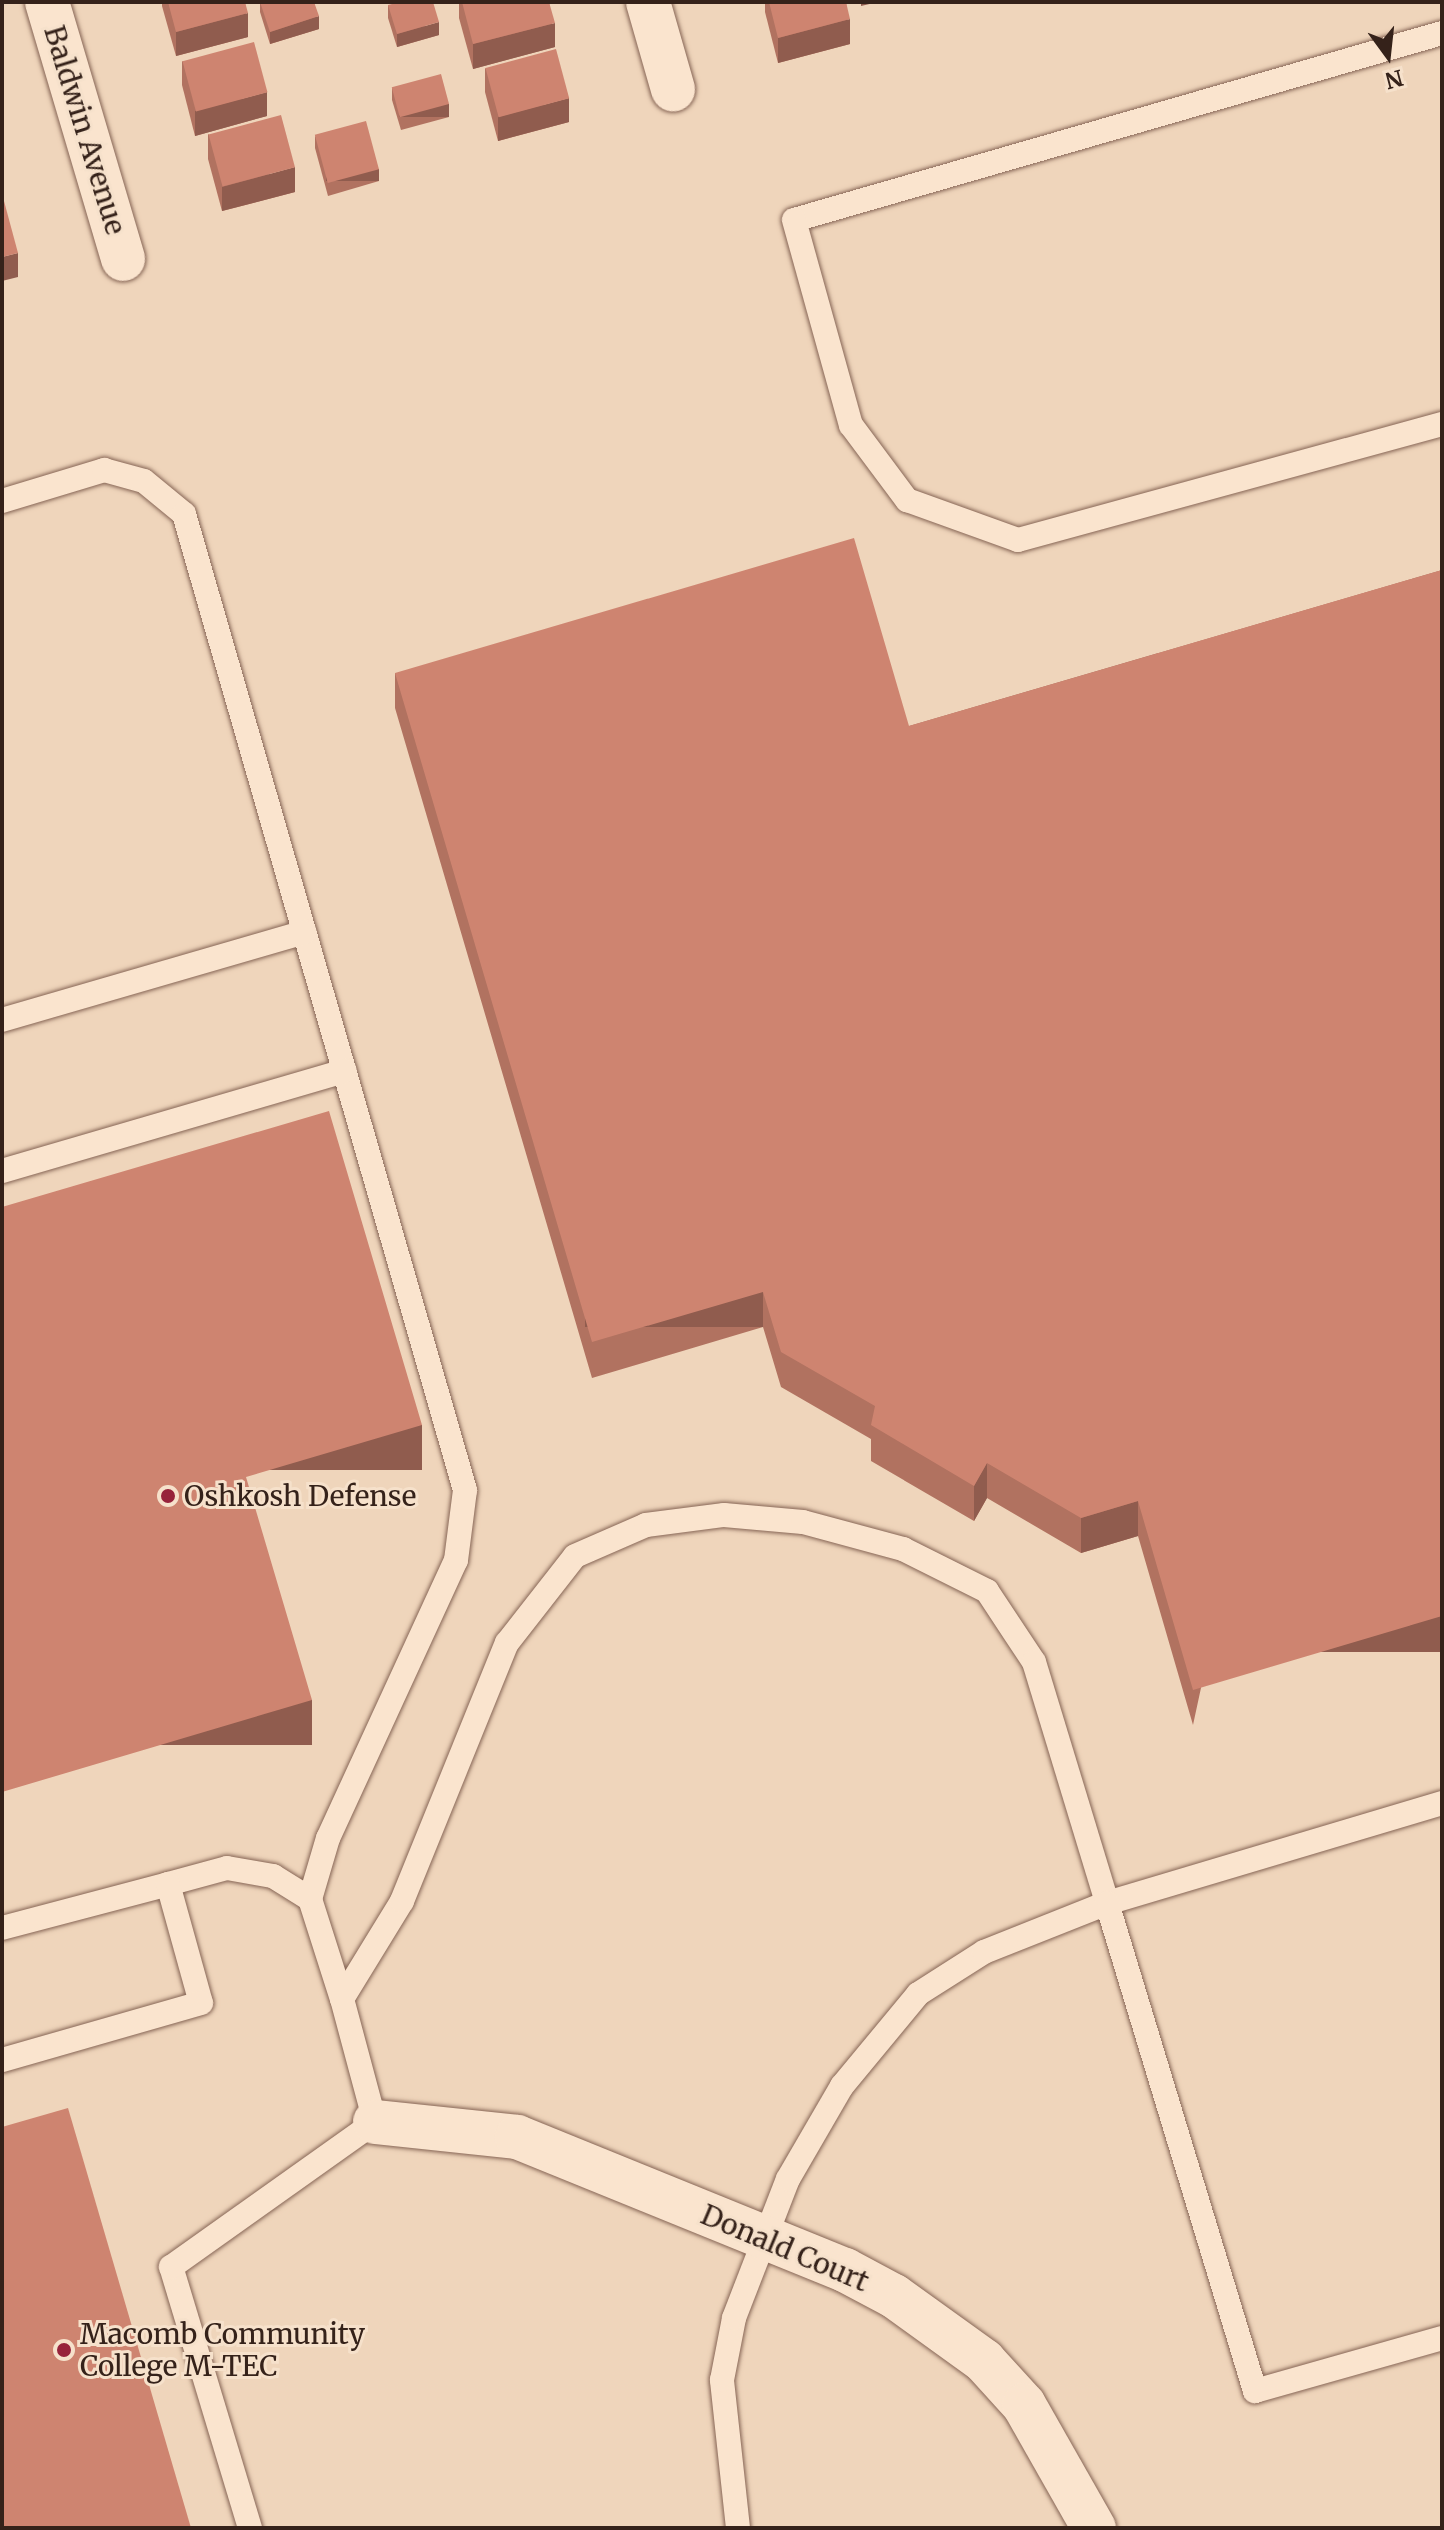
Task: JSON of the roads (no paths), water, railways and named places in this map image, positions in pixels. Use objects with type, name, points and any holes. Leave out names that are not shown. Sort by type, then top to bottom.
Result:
[{"type":"street","name":"Baldwin Avenue","points":[[47,2],[123,259]]},
{"type":"street","points":[[648,2],[673,89]]},
{"type":"street","name":"Donald Court","points":[[375,2122],[517,2137],[765,2238],[894,2296],[984,2361],[1053,2448],[1094,2528]]},
{"type":"lane","points":[[1442,33],[794,220],[851,425],[907,500],[1018,540],[1442,424]]},
{"type":"lane","points":[[2,501],[104,470],[144,481],[184,514],[465,1490],[456,1560],[328,1838],[310,1899],[342,1999],[375,2122],[171,2267],[250,2528]]},
{"type":"lane","points":[[2,1020],[304,932]]},
{"type":"lane","points":[[2,1171],[345,1071]]},
{"type":"lane","points":[[342,1999],[402,1901],[507,1643],[575,1556],[646,1525],[724,1515],[803,1522],[903,1549],[987,1591],[1034,1662],[1255,2391],[1442,2338]]},
{"type":"lane","points":[[738,2528],[722,2380],[734,2318],[788,2179],[842,2086],[918,1994],[984,1952],[1107,1903],[1442,1803]]},
{"type":"lane","points":[[2,1928],[227,1868],[273,1876],[310,1899]]},
{"type":"lane","points":[[2,2060],[201,2003],[168,1884]]},
{"type":"place","name":"Oshkosh Defense","points":[[168,1496]]},
{"type":"place","name":"Macomb Community College M-TEC","points":[[64,2350]]}]
